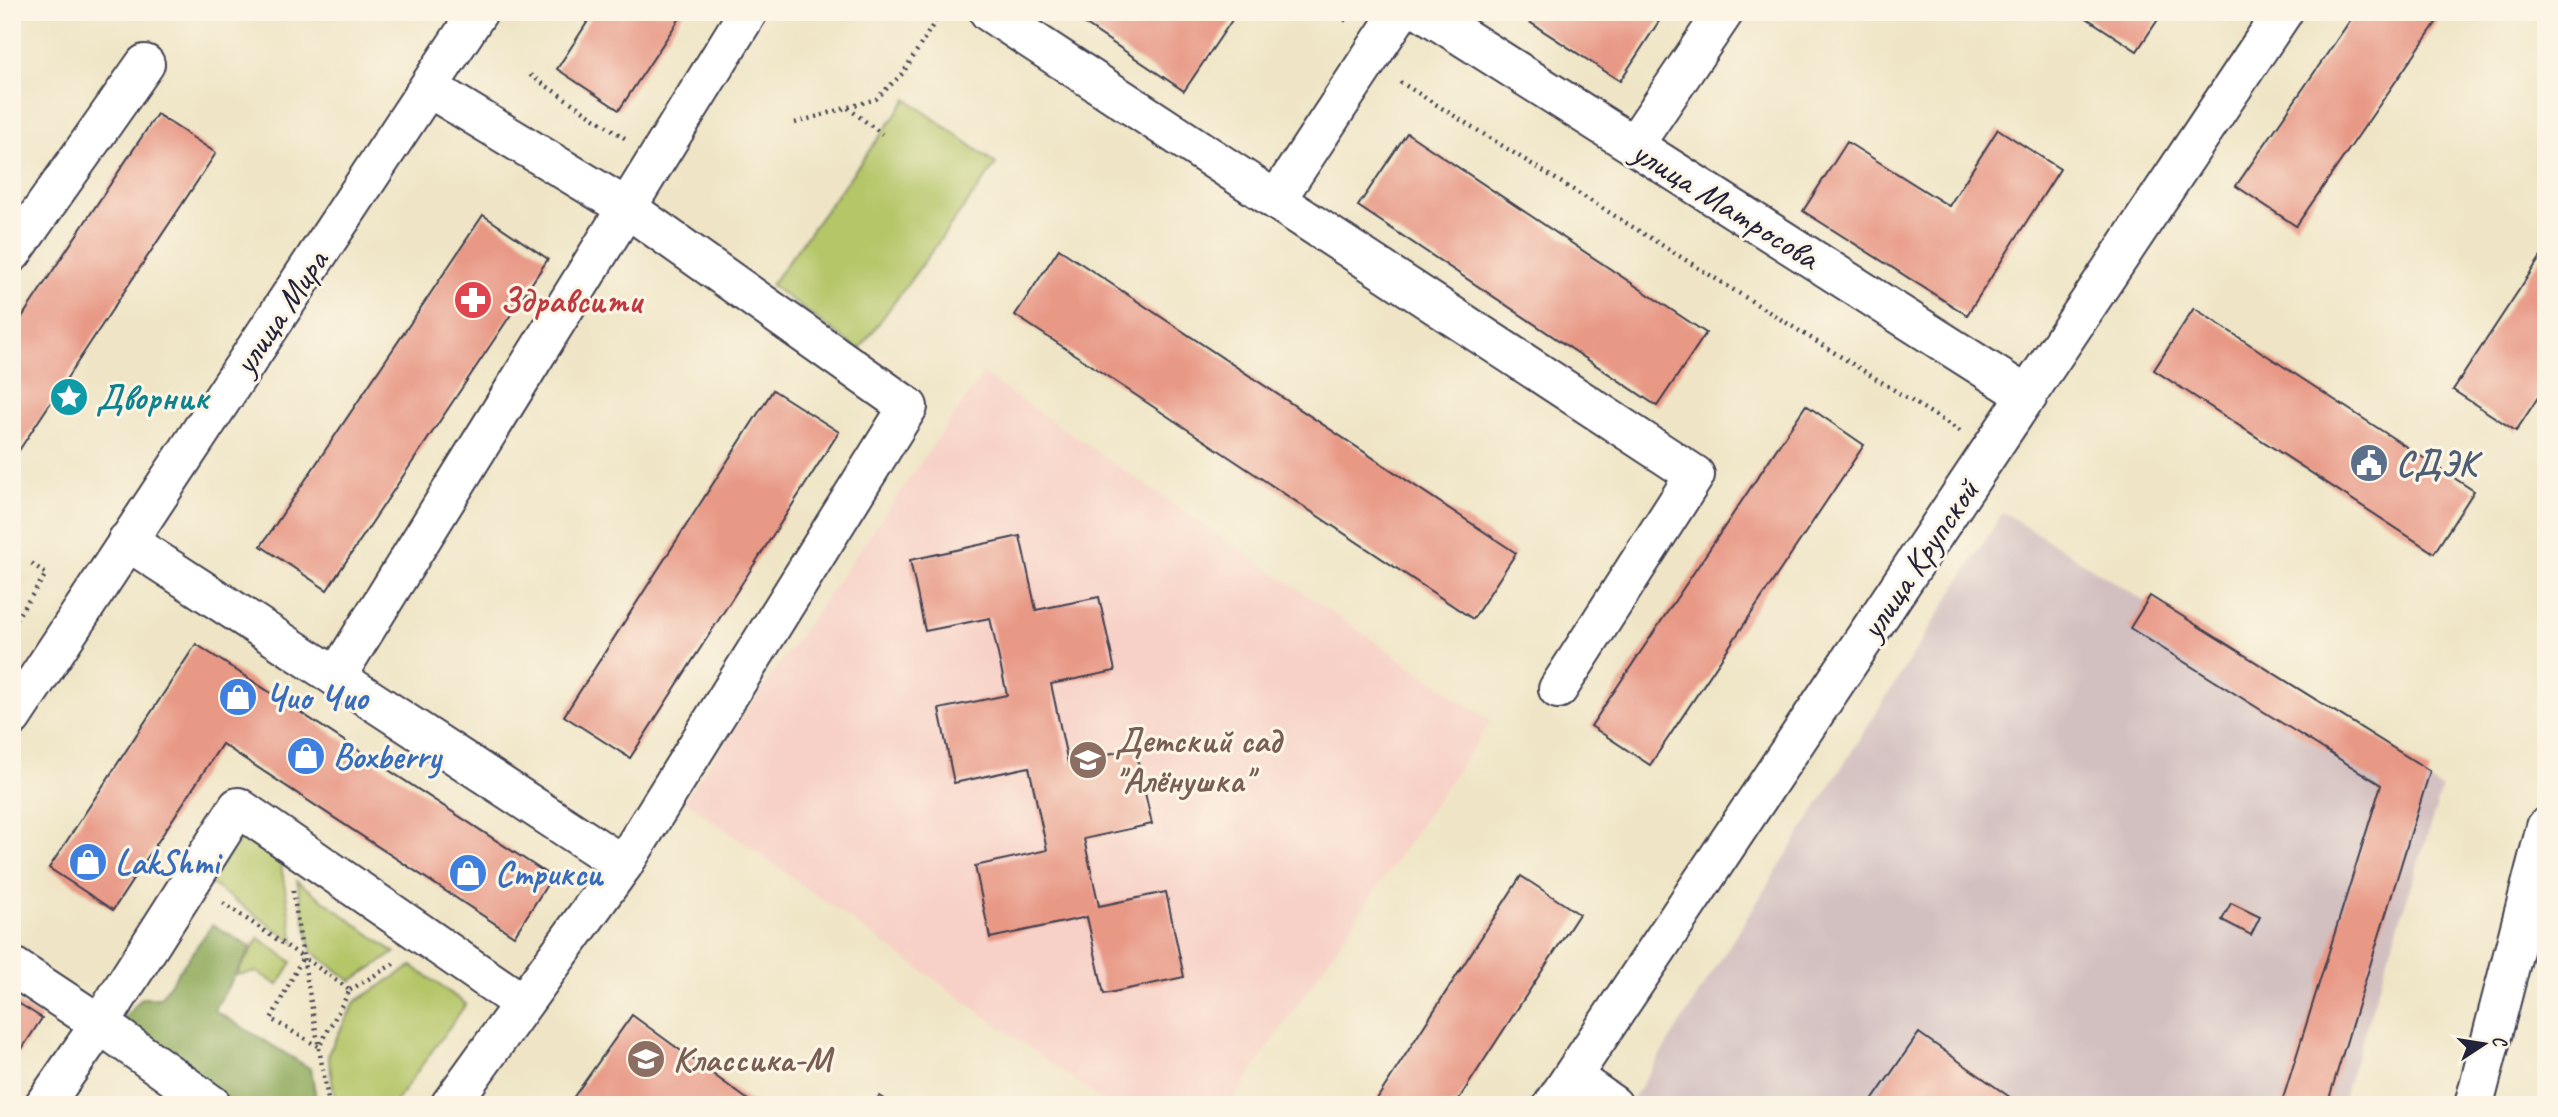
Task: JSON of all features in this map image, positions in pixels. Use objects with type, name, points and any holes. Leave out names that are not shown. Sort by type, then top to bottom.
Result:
[{"type":"street","name":"улица Мира","points":[[12,717],[478,12]]},
{"type":"street","points":[[336,677],[748,12]]},
{"type":"street","points":[[989,12],[1695,475],[1558,689]]},
{"type":"street","name":"улица Матросова","points":[[1424,12],[2028,396]]},
{"type":"street","points":[[1634,145],[1724,12]]},
{"type":"street","name":"улица Крупской","points":[[1563,1091],[2283,12]]},
{"type":"street","points":[[1276,200],[1391,27]]},
{"type":"street","points":[[12,253],[145,64]]},
{"type":"street","points":[[429,88],[627,208],[908,407],[623,865],[450,1105]]},
{"type":"street","points":[[127,541],[623,865]]},
{"type":"street","points":[[44,1105],[100,1024],[238,807],[522,1003]]},
{"type":"street","points":[[2474,1105],[2544,845]]},
{"type":"street","points":[[12,966],[100,1024],[212,1105]]},
{"type":"street","points":[[1563,1091],[1613,1105]]},
{"type":"path","points":[[795,123],[876,100],[903,73],[941,12]]},
{"type":"path","points":[[1391,27],[1394,78],[1961,432]]},
{"type":"path","points":[[530,75],[631,142]]},
{"type":"path","points":[[847,108],[882,134]]},
{"type":"path","points":[[12,625],[46,573],[30,562]]},
{"type":"path","points":[[285,840],[329,1105]]},
{"type":"path","points":[[191,881],[351,989]]},
{"type":"path","points":[[303,957],[271,1019],[318,1046]]},
{"type":"path","points":[[318,1046],[351,989],[401,958]]},
{"type":"shaded area","name":"Детский сад \"Алёнушка\"","points":[[983,374],[1491,721],[1229,1105],[1109,1105],[684,800]]},
{"type":"shaded area","points":[[2003,512],[2442,789],[2341,1105],[1640,1105],[1632,1100]]},
{"type":"green space","points":[[907,99],[996,164],[859,350],[771,285]]},
{"type":"green space","points":[[247,827],[278,847],[294,942],[210,883]]},
{"type":"green space","points":[[297,881],[395,953],[351,981],[311,951]]},
{"type":"green space","points":[[212,925],[252,947],[214,1010],[311,1069],[317,1105],[222,1105],[121,1022],[142,998],[160,998]]},
{"type":"green space","points":[[259,938],[292,962],[278,985],[257,972],[236,975]]},
{"type":"green space","points":[[412,966],[466,1004],[393,1105],[336,1105],[328,1054],[355,1002]]},
{"type":"building","points":[[594,12],[684,12],[619,110],[557,69]]},
{"type":"building","points":[[1067,12],[1221,12],[1232,20],[1184,91]]},
{"type":"building","points":[[1514,12],[1665,12],[1620,81]]},
{"type":"building","points":[[2084,12],[2163,12],[2137,51],[2082,15]]},
{"type":"building","points":[[2356,12],[2428,12],[2438,20],[2296,226],[2236,186]]},
{"type":"building","points":[[157,114],[216,153],[12,461],[12,332]]},
{"type":"building","points":[[1998,129],[2060,169],[1967,315],[1803,211],[1847,142],[1949,206]]},
{"type":"building","points":[[1407,133],[1706,333],[1657,406],[1358,206]]},
{"type":"building","points":[[483,215],[548,259],[327,590],[261,546]]},
{"type":"building","points":[[1059,249],[1516,553],[1473,619],[1015,315]]},
{"type":"building","points":[[2546,249],[2546,385],[2516,431],[2453,390]]},
{"type":"building","points":[[2194,308],[2474,491],[2434,553],[2154,370]]},
{"type":"building","points":[[773,390],[839,432],[630,758],[564,716]]},
{"type":"building","points":[[1806,405],[1864,445],[1650,765],[1591,726]]},
{"type":"building","points":[[1020,536],[1036,610],[1099,597],[1115,671],[1051,684],[1068,763],[1135,748],[1152,824],[1084,839],[1099,906],[1166,892],[1184,977],[1104,994],[1087,917],[990,938],[975,866],[1047,850],[1029,767],[954,783],[939,709],[1007,695],[990,618],[925,631],[910,560]]},
{"type":"building","points":[[2150,596],[2430,771],[2327,1105],[2281,1105],[2381,785],[2130,628]]},
{"type":"building","points":[[196,644],[552,877],[514,936],[222,744],[113,910],[49,868]]},
{"type":"building","points":[[1521,876],[1579,914],[1455,1105],[1373,1105]]},
{"type":"building","points":[[2231,903],[2260,917],[2251,935],[2222,920]]},
{"type":"building","points":[[12,999],[42,1018],[12,1064]]},
{"type":"building","name":"Классика-М","points":[[632,1015],[755,1105],[568,1105]]},
{"type":"building","points":[[1919,1033],[2021,1105],[1869,1105]]},
{"type":"building","points":[[879,1096],[893,1105],[873,1105]]},
{"type":"place","name":"Здравсити","points":[[473,300]]},
{"type":"place","name":"Дворник","points":[[69,397]]},
{"type":"place","name":"СДЭК","points":[[2369,463]]},
{"type":"place","name":"Чио Чио","points":[[238,697]]},
{"type":"place","name":"Boxberry","points":[[306,756]]},
{"type":"place","name":"Детский сад \"Алёнушка\"","points":[[1088,760]]},
{"type":"place","name":"LakShmi","points":[[88,862]]},
{"type":"place","name":"Стрикси","points":[[468,873]]},
{"type":"place","name":"Классика-М","points":[[646,1059]]}]
